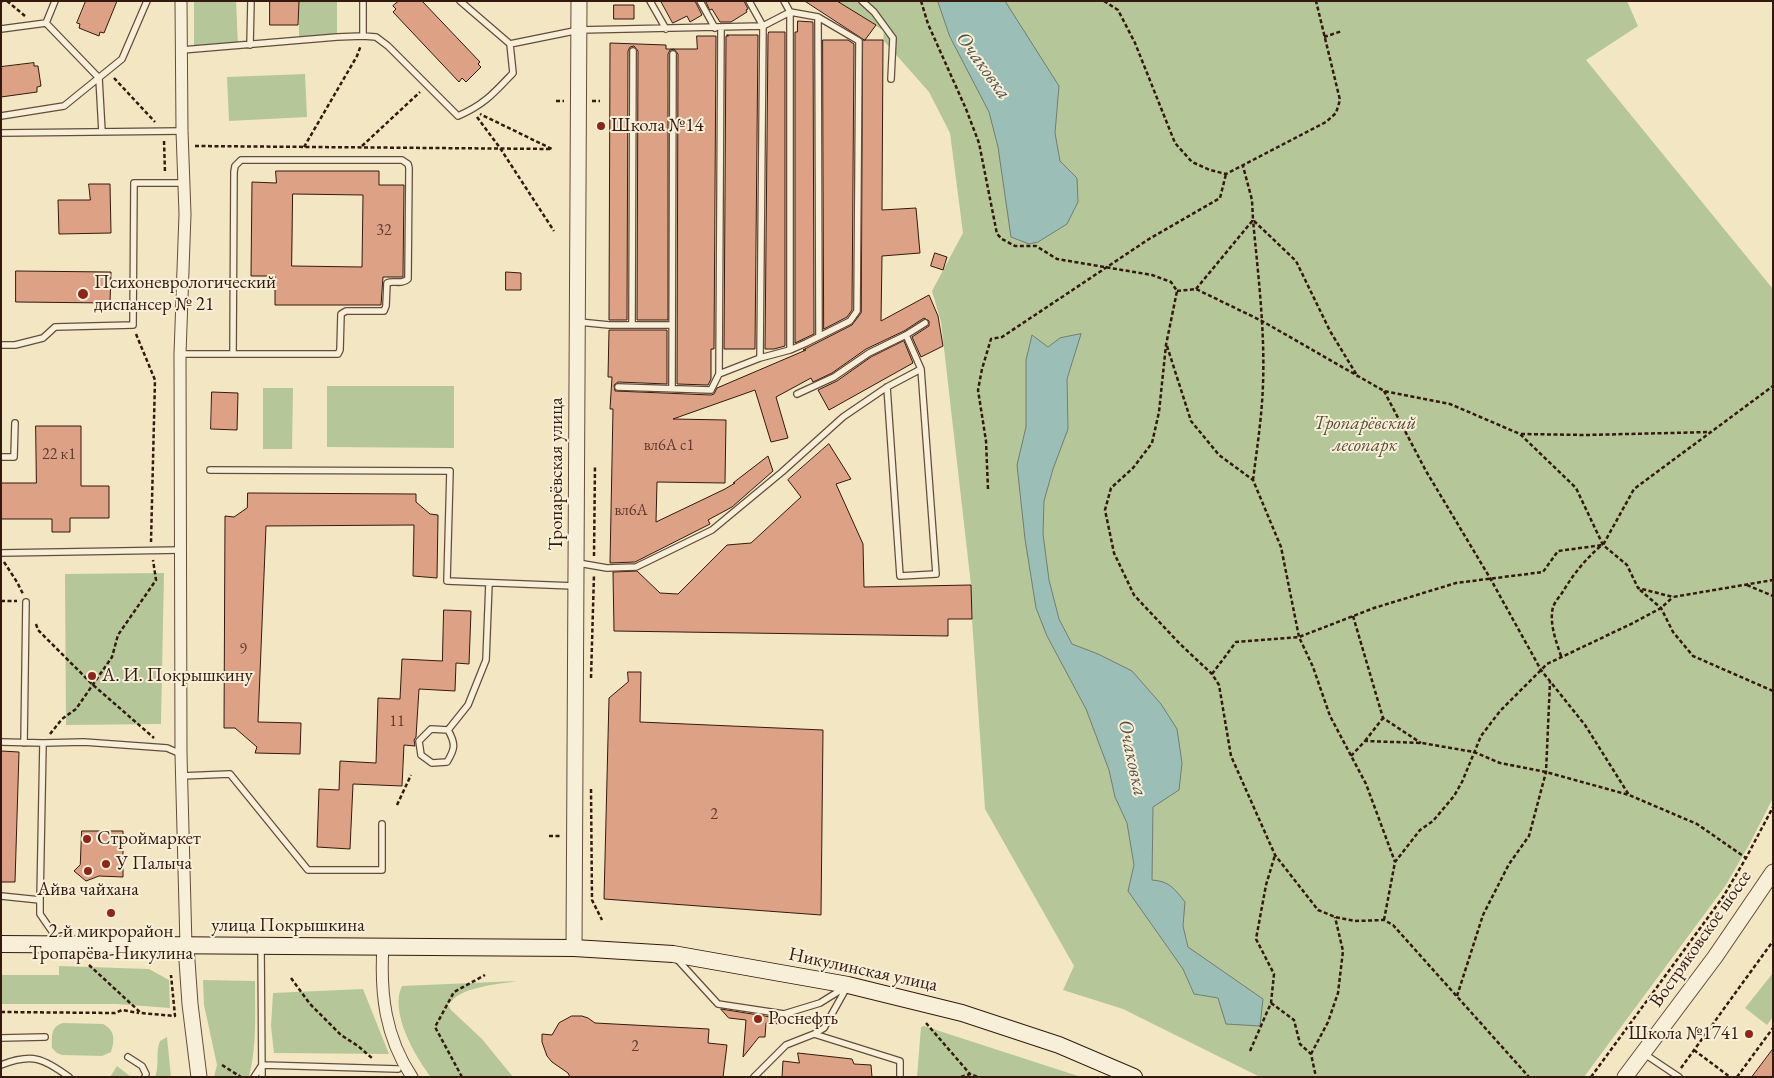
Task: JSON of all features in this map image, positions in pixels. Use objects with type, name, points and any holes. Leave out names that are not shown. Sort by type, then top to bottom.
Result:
[{"type":"main road","name":"улица Покрышкина","points":[[1,944],[574,948]]},
{"type":"main road","name":"Никулинская улица","points":[[574,948],[673,954],[848,985],[962,1013],[1012,1028],[1059,1045],[1134,1077]]},
{"type":"street","points":[[181,1],[185,214],[180,354],[181,776],[186,946],[190,1004],[199,1077]]},
{"type":"street","name":"Тропарёвская улица","points":[[574,948],[580,1]]},
{"type":"street","name":"Востряковское шоссе","points":[[1626,1077],[1715,957],[1773,872]]},
{"type":"street","points":[[383,946],[382,992],[387,1021],[398,1052],[412,1077]]},
{"type":"lane","points":[[46,23],[55,1]]},
{"type":"lane","points":[[1,116],[64,106],[122,59],[147,1]]},
{"type":"lane","points":[[250,45],[251,1]]},
{"type":"lane","points":[[363,1],[363,36]]},
{"type":"lane","points":[[182,50],[337,37],[376,37],[388,46],[458,116],[485,102],[513,73],[510,44],[460,1]]},
{"type":"lane","points":[[650,1],[666,29]]},
{"type":"lane","points":[[618,387],[711,390],[719,374],[718,28],[700,1]]},
{"type":"lane","points":[[749,1],[763,26],[760,358]]},
{"type":"lane","points":[[862,1],[874,12],[893,38],[891,79]]},
{"type":"lane","points":[[786,2],[790,12],[790,350]]},
{"type":"lane","points":[[510,44],[579,30],[763,26],[790,12],[818,17],[859,41],[857,311],[850,321],[790,350],[760,358],[719,374]]},
{"type":"lane","points":[[818,17],[819,336]]},
{"type":"lane","points":[[1,29],[46,23]]},
{"type":"lane","points":[[46,23],[99,78],[102,132]]},
{"type":"lane","points":[[632,325],[633,50]]},
{"type":"lane","points":[[672,388],[673,54]]},
{"type":"lane","points":[[1,133],[163,131],[182,133]]},
{"type":"lane","points":[[180,354],[232,354],[338,354],[340,350],[341,314],[346,311],[384,311],[387,284],[403,282],[408,279],[409,168],[406,161],[248,159],[241,160],[235,166],[232,354]]},
{"type":"lane","points":[[1,345],[43,338],[55,326],[133,325],[134,183],[184,183]]},
{"type":"lane","points":[[578,322],[672,326]]},
{"type":"lane","points":[[797,394],[834,377],[869,353],[906,335],[925,323]]},
{"type":"lane","points":[[887,387],[900,576],[936,574],[921,369],[906,335]]},
{"type":"lane","points":[[576,563],[607,568],[636,567],[712,530],[844,417],[887,387],[921,369]]},
{"type":"lane","points":[[1,457],[14,457],[15,423]]},
{"type":"lane","points":[[210,470],[450,471],[447,581],[576,587]]},
{"type":"lane","points":[[1,553],[181,550]]},
{"type":"lane","points":[[448,730],[468,705],[486,660],[489,583]]},
{"type":"lane","points":[[24,743],[26,602]]},
{"type":"lane","points":[[431,729],[448,730],[454,741],[453,752],[447,762],[432,764],[421,755],[419,741],[431,729]]},
{"type":"lane","points":[[1,742],[84,742],[167,748],[181,754]]},
{"type":"lane","points":[[43,743],[40,914],[62,944]]},
{"type":"lane","points":[[181,776],[230,774],[308,870],[382,870],[382,824]]},
{"type":"lane","points":[[1,896],[40,900]]},
{"type":"lane","points":[[261,945],[262,1077]]},
{"type":"lane","points":[[673,954],[718,1004],[784,1014],[820,1003],[848,985]]},
{"type":"lane","points":[[754,1077],[786,1045],[824,1028],[848,985]]},
{"type":"lane","points":[[814,1034],[900,1061],[900,1077]]},
{"type":"lane","points":[[1,1038],[45,1037]]},
{"type":"lane","points":[[397,1077],[398,1052]]},
{"type":"lane","points":[[1643,1053],[1678,1076]]},
{"type":"lane","points":[[128,1057],[142,1066],[146,1074],[145,1077]]},
{"type":"lane","points":[[1,1065],[18,1059],[36,1058],[56,1067],[69,1077]]},
{"type":"lane","points":[[262,1066],[398,1069]]},
{"type":"lane","points":[[254,1077],[262,1066]]},
{"type":"path","points":[[7,1],[36,24]]},
{"type":"path","points":[[921,1],[928,24],[979,143],[997,234],[1015,246],[1036,246],[1057,259],[1152,275],[1171,282],[1177,291],[1166,345],[1159,412],[1152,443],[1133,468],[1110,488],[1105,510],[1114,553],[1134,595],[1180,644],[1212,674],[1219,685],[1231,756],[1274,855],[1318,910],[1335,917],[1355,921],[1384,920],[1393,925],[1529,1077]]},
{"type":"path","points":[[1104,1],[1118,10],[1135,43],[1175,143],[1192,162],[1210,170],[1226,174],[1326,122],[1336,113],[1340,100],[1316,1]]},
{"type":"path","points":[[1324,37],[1342,31]]},
{"type":"path","points":[[304,147],[357,56],[363,36]]},
{"type":"path","points":[[108,71],[163,131]]},
{"type":"path","points":[[360,147],[427,85]]},
{"type":"path","points":[[182,133],[196,146],[552,149],[472,110]]},
{"type":"path","points":[[472,110],[500,148],[554,231]]},
{"type":"path","points":[[1243,166],[1252,200],[1262,320],[1263,385],[1252,480]]},
{"type":"path","points":[[988,489],[986,442],[978,390],[982,369],[992,339],[1002,337],[1148,240],[1220,198],[1226,174]]},
{"type":"path","points":[[1196,289],[1253,220]]},
{"type":"path","points":[[1253,220],[1296,261],[1330,330],[1358,378]]},
{"type":"path","points":[[1177,291],[1196,289],[1262,320],[1358,378],[1384,391],[1450,404],[1520,434],[1576,488],[1603,544],[1627,565],[1638,588],[1661,608],[1673,632],[1694,656],[1773,691]]},
{"type":"path","points":[[43,743],[62,719],[76,710],[112,657],[118,635],[156,580],[151,551],[154,380],[133,325]]},
{"type":"path","points":[[1166,345],[1192,421],[1218,454],[1252,480],[1281,547],[1299,637],[1313,667],[1330,716],[1366,784],[1395,862]]},
{"type":"path","points":[[1562,656],[1555,638],[1553,623],[1554,606],[1571,579],[1590,555],[1603,544],[1634,489],[1773,386]]},
{"type":"path","points":[[1384,391],[1426,471],[1490,578],[1541,670],[1585,725],[1629,795]]},
{"type":"path","points":[[1520,434],[1586,435],[1711,432]]},
{"type":"path","points":[[591,681],[595,465]]},
{"type":"path","points":[[1212,674],[1236,642],[1299,637],[1374,608],[1456,583],[1542,572],[1558,551],[1603,544]]},
{"type":"path","points":[[1,559],[17,582],[38,630],[92,684],[167,748]]},
{"type":"path","points":[[1638,588],[1673,597],[1773,580]]},
{"type":"path","points":[[1746,585],[1773,596]]},
{"type":"path","points":[[1384,920],[1395,862],[1420,830],[1433,821],[1454,796],[1462,782],[1481,736],[1500,711],[1541,670],[1562,656],[1576,651],[1661,608],[1673,597]]},
{"type":"path","points":[[1,601],[26,602]]},
{"type":"path","points":[[1353,616],[1384,718],[1422,743]]},
{"type":"path","points":[[1457,996],[1483,915],[1509,864],[1529,836],[1546,772],[1550,681]]},
{"type":"path","points":[[1351,756],[1384,718]]},
{"type":"path","points":[[1365,741],[1422,743],[1474,752],[1500,763],[1546,772],[1629,795],[1697,824],[1746,858]]},
{"type":"path","points":[[396,805],[411,775]]},
{"type":"path","points":[[591,787],[592,900],[602,920]]},
{"type":"path","points":[[1591,1077],[1723,896],[1773,807]]},
{"type":"path","points":[[1250,1051],[1270,1003],[1274,974],[1256,939],[1266,885],[1274,855]]},
{"type":"path","points":[[1311,1054],[1328,1022],[1338,993],[1343,951],[1335,917]]},
{"type":"path","points":[[1678,1076],[1694,1050],[1773,941]]},
{"type":"path","points":[[89,965],[141,1013]]},
{"type":"path","points":[[1,1012],[115,1012],[122,1010],[175,1016],[172,975]]},
{"type":"path","points":[[462,1077],[435,1027],[454,992],[485,975]]},
{"type":"path","points":[[291,978],[310,1004],[341,1035],[358,1046],[383,1068]]},
{"type":"path","points":[[1270,1003],[1294,1020],[1300,1044],[1311,1054],[1316,1077]]},
{"type":"path","points":[[926,1023],[970,1074],[978,1077]]},
{"type":"path","points":[[1737,1077],[1773,1028]]},
{"type":"path","points":[[1694,1050],[1730,1077]]},
{"type":"path","points":[[222,1065],[241,1077]]},
{"type":"path","points":[[961,1077],[970,1074]]},
{"type":"green space","points":[[194,1],[236,1],[238,46],[194,49]]},
{"type":"green space","points":[[299,1],[337,1],[337,37],[299,41]]},
{"type":"green space","name":"Тропарёвский лесопарк","points":[[837,1],[1627,1],[1638,26],[1586,60],[1773,289],[1773,798],[1726,885],[1584,1077],[1260,1077],[1123,1009],[1063,990],[1074,966],[985,809],[971,585],[941,322],[932,291],[963,233],[950,133],[929,92],[883,40],[884,31]]},
{"type":"green space","points":[[305,74],[307,117],[229,121],[227,77]]},
{"type":"green space","points":[[327,386],[454,386],[454,448],[327,447]]},
{"type":"green space","points":[[263,388],[293,388],[292,449],[263,449]]},
{"type":"green space","points":[[164,573],[161,724],[66,725],[65,574]]},
{"type":"green space","points":[[59,966],[149,969],[169,980],[170,1008],[117,1004],[1,1004],[1,975],[59,975]]},
{"type":"green space","points":[[1773,973],[1773,1017],[1767,1025],[1745,1008]]},
{"type":"green space","points":[[203,980],[255,981],[254,1041],[249,1077],[214,1077],[217,1065],[204,1005]]},
{"type":"green space","points":[[517,981],[470,990],[461,994],[448,1005],[482,1039],[513,1077],[431,1077],[411,1046],[401,1021],[399,996],[402,986]]},
{"type":"green space","points":[[363,989],[389,1054],[274,1053],[271,1026],[273,993]]},
{"type":"green space","points":[[63,1023],[103,1024],[107,1026],[113,1036],[111,1052],[102,1056],[62,1055],[57,1053],[52,1048],[53,1033],[56,1027]]},
{"type":"green space","points":[[924,1026],[1079,1077],[917,1077],[921,1027]]},
{"type":"green space","points":[[167,1037],[171,1077],[155,1077],[160,1041]]},
{"type":"green space","points":[[117,1066],[131,1077],[110,1077]]},
{"type":"water","name":"Очаковка","points":[[938,1],[1005,1],[1059,86],[1055,133],[1060,161],[1077,178],[1078,202],[1067,224],[1038,242],[1029,244],[1011,237],[998,147],[989,112],[950,37]]},
{"type":"water","name":"Очаковка","points":[[1081,334],[1067,379],[1068,429],[1053,469],[1044,501],[1043,534],[1049,580],[1059,619],[1072,644],[1098,654],[1132,671],[1161,704],[1177,729],[1182,763],[1179,790],[1153,807],[1152,880],[1171,886],[1185,902],[1183,926],[1188,947],[1263,999],[1260,1026],[1226,1024],[1218,998],[1194,994],[1183,969],[1128,891],[1134,865],[1127,823],[1115,797],[1109,770],[1086,709],[1047,636],[1036,608],[1025,539],[1017,465],[1026,427],[1026,360],[1032,335],[1048,347],[1060,338]]},
{"type":"building","points":[[86,1],[117,1],[104,33],[100,32],[99,36],[79,28],[80,24],[77,23]]},
{"type":"building","points":[[270,1],[299,1],[298,25],[270,25]]},
{"type":"building","points":[[399,1],[422,1],[480,62],[478,64],[481,67],[466,82],[462,78],[459,82],[393,12],[396,9],[393,6]]},
{"type":"building","points":[[661,1],[695,1],[702,15],[690,22],[687,16],[673,23]]},
{"type":"building","points":[[706,1],[744,1],[748,9],[746,10],[747,12],[731,22],[720,22],[712,9],[710,10]]},
{"type":"building","points":[[805,1],[837,1],[876,25],[865,40]]},
{"type":"building","points":[[614,5],[634,5],[634,19],[614,19]]},
{"type":"building","points":[[798,21],[813,22],[814,334],[795,343],[795,32],[797,32]]},
{"type":"building","points":[[769,32],[785,32],[785,346],[774,349],[765,349]]},
{"type":"building","points":[[727,35],[758,35],[755,349],[724,349]]},
{"type":"building","points":[[697,36],[716,36],[714,349],[711,349],[711,379],[708,385],[677,384],[678,54],[674,49],[697,49]]},
{"type":"building","points":[[823,40],[848,40],[854,44],[852,310],[847,317],[824,329]]},
{"type":"building","points":[[863,40],[883,40],[882,210],[916,208],[920,253],[882,256],[881,321],[929,295],[938,316],[943,346],[921,357],[912,337],[929,326],[929,321],[924,318],[904,331],[866,349],[832,373],[813,382],[811,378],[776,397],[788,438],[771,442],[755,390],[673,419],[726,420],[725,483],[657,482],[656,522],[725,489],[768,456],[773,471],[732,507],[708,520],[710,524],[635,562],[610,563],[613,409],[610,409],[612,377],[608,377],[609,330],[667,330],[667,384],[618,382],[614,385],[615,391],[711,395],[714,394],[717,388],[806,350],[803,350],[852,325],[861,313]]},
{"type":"building","points":[[610,43],[666,45],[666,49],[674,49],[670,50],[668,54],[668,320],[637,320],[638,51],[634,46],[630,47],[628,51],[627,320],[609,320]]},
{"type":"building","points":[[34,63],[34,66],[38,66],[41,86],[37,87],[37,92],[1,97],[1,67]]},
{"type":"building","points":[[276,171],[379,171],[379,185],[404,185],[403,277],[383,277],[381,305],[275,305],[275,276],[251,276],[252,182],[276,183]],"holes":[[[293,194],[363,195],[362,267],[292,266]]]},
{"type":"building","points":[[89,184],[110,184],[111,233],[59,234],[58,200],[90,200]]},
{"type":"building","points":[[935,253],[947,257],[943,270],[931,266]]},
{"type":"building","points":[[16,271],[111,272],[110,303],[16,302]]},
{"type":"building","points":[[506,272],[521,273],[521,290],[506,290]]},
{"type":"building","points":[[904,341],[913,363],[829,410],[818,390],[837,381],[871,357]]},
{"type":"building","points":[[212,392],[238,393],[237,430],[211,429]]},
{"type":"building","points":[[36,426],[81,426],[81,486],[109,486],[109,518],[70,518],[70,532],[52,532],[52,519],[1,519],[1,483],[36,483]]},
{"type":"building","points":[[829,444],[851,479],[836,484],[863,544],[864,587],[971,585],[972,619],[948,619],[948,636],[614,631],[613,572],[637,571],[660,593],[678,594],[727,545],[751,543],[801,497],[788,480]]},
{"type":"building","points":[[248,493],[416,494],[416,502],[430,514],[438,515],[437,578],[413,576],[414,525],[266,526],[258,722],[301,723],[300,754],[255,753],[257,747],[235,728],[224,728],[225,516],[234,517],[247,508]]},
{"type":"building","points":[[444,610],[471,611],[469,664],[456,663],[455,691],[419,689],[415,746],[404,745],[402,786],[353,784],[350,849],[317,847],[319,789],[339,790],[340,761],[376,763],[378,698],[400,699],[402,659],[442,661]]},
{"type":"building","points":[[628,672],[641,672],[640,722],[823,730],[821,915],[604,899],[609,698],[628,682]]},
{"type":"building","points":[[1,751],[19,752],[15,882],[1,882]]},
{"type":"building","points":[[82,831],[123,831],[123,877],[99,876],[86,881],[74,871],[80,865]]},
{"type":"building","points":[[721,1009],[777,1018],[782,1024],[766,1023],[765,1037],[759,1037],[743,1057],[746,1020],[729,1018]]},
{"type":"building","points":[[572,1016],[582,1016],[595,1023],[709,1029],[708,1043],[727,1045],[723,1077],[570,1077],[568,1073],[552,1062],[547,1056],[542,1042],[542,1034],[552,1035],[559,1023]]},
{"type":"building","points":[[1773,1049],[1773,1077],[1752,1077]]},
{"type":"building","points":[[798,1053],[852,1059],[854,1064],[871,1065],[872,1077],[782,1077],[783,1061],[799,1063]]},
{"type":"place","name":"Школа №14","points":[[601,126]]},
{"type":"place","name":"Психоневрологический диспансер № 21","points":[[83,294]]},
{"type":"place","name":"А. И. Покрышкину","points":[[92,676]]},
{"type":"place","name":"Строймаркет","points":[[87,839]]},
{"type":"place","name":"У Палыча","points":[[106,864]]},
{"type":"place","name":"Айва чайхана","points":[[88,871]]},
{"type":"place","name":"2-й микрорайон Тропарёва-Никулина","points":[[111,913]]},
{"type":"place","name":"Роснефть","points":[[758,1019]]},
{"type":"place","name":"Школа №1741","points":[[1749,1034]]}]
